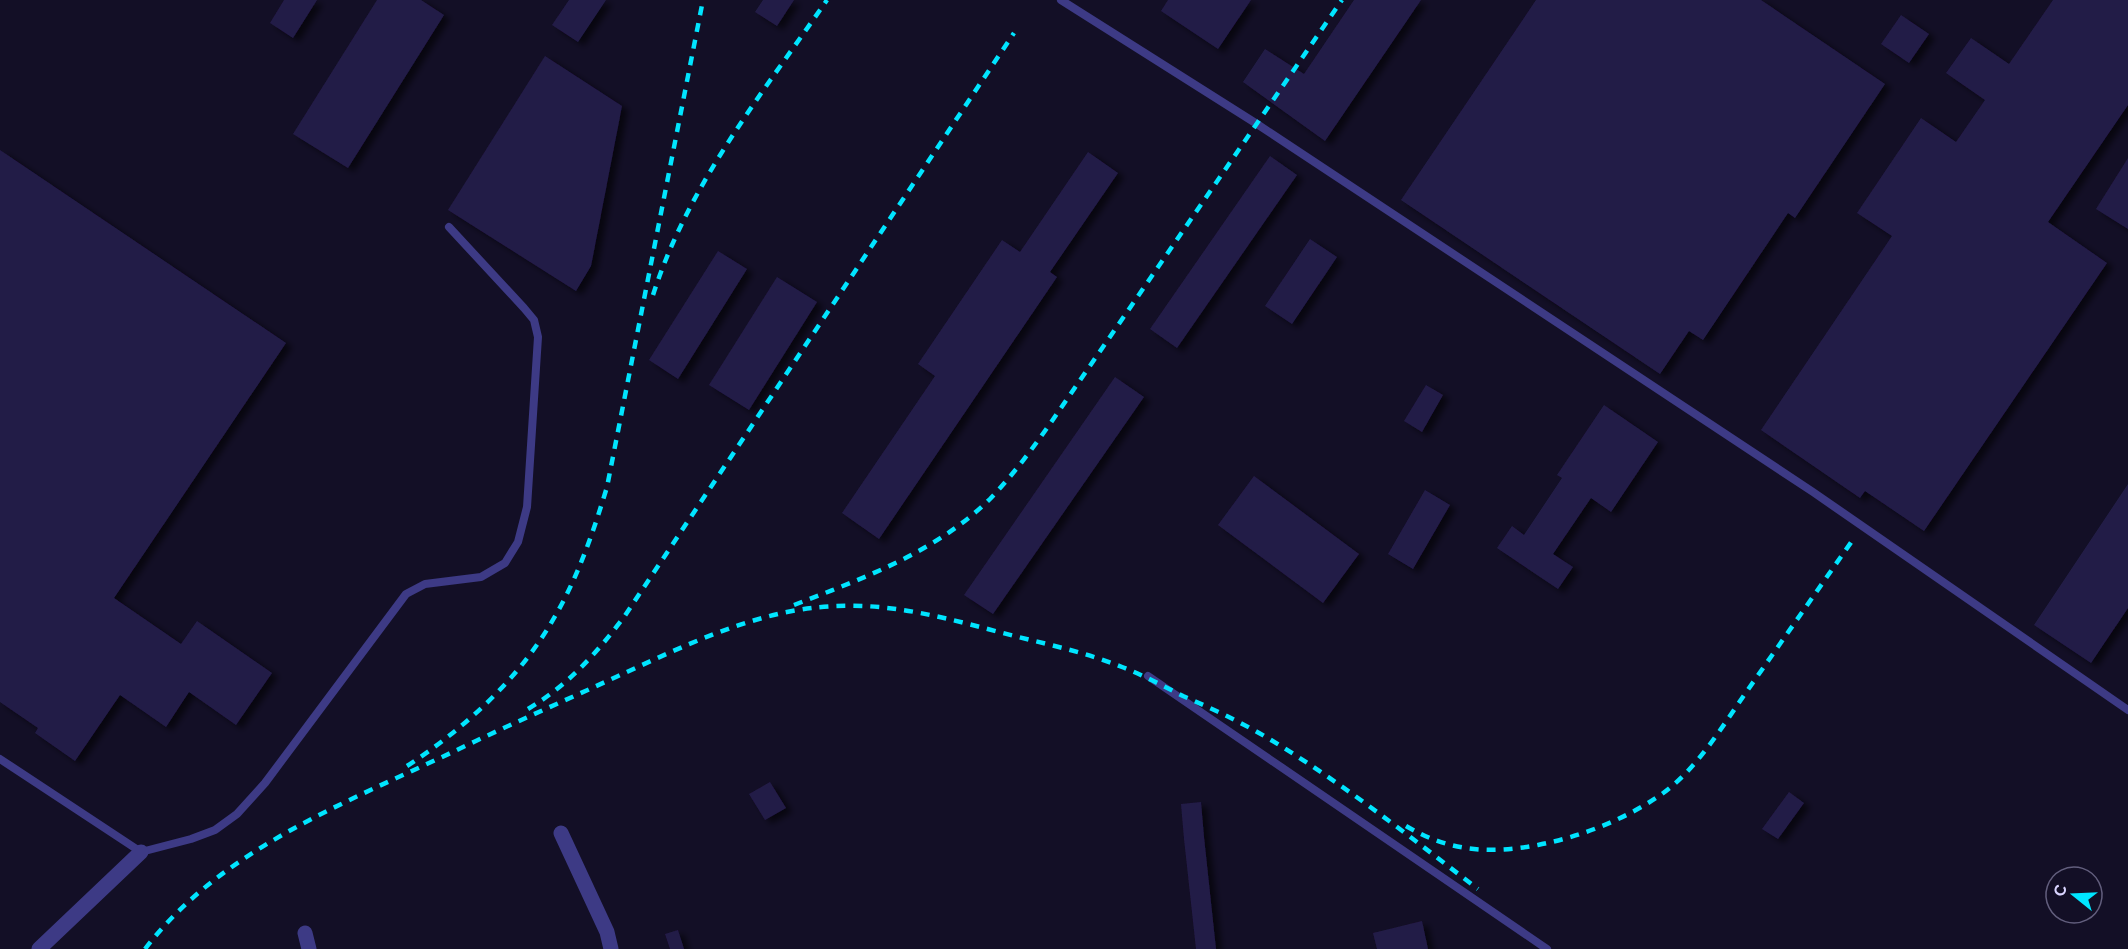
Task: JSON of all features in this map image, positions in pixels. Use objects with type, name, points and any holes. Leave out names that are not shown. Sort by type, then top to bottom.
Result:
[{"type":"street","points":[[561,833],[607,932],[611,949]]},
{"type":"street","points":[[39,949],[141,852]]},
{"type":"street","points":[[305,933],[309,949]]},
{"type":"lane","points":[[1061,0],[1257,124],[1803,485],[2128,710]]},
{"type":"lane","points":[[0,759],[141,852],[215,830],[237,814],[265,783],[406,594],[425,584],[481,577],[505,563],[518,542],[527,507],[538,337],[534,320],[449,227]]},
{"type":"lane","points":[[1148,676],[1547,949]]},
{"type":"building","points":[[284,0],[317,0],[293,38],[270,23]]},
{"type":"building","points":[[377,0],[421,0],[444,15],[348,168],[293,134]]},
{"type":"building","points":[[569,0],[606,0],[578,42],[552,25]]},
{"type":"building","points":[[763,0],[794,0],[777,26],[755,12]]},
{"type":"building","points":[[1168,0],[1251,0],[1218,49],[1161,11]]},
{"type":"building","points":[[1354,0],[1421,0],[1325,141],[1243,82],[1265,49],[1304,74]]},
{"type":"building","points":[[1536,0],[1761,0],[1885,84],[1795,218],[1788,213],[1703,340],[1689,331],[1660,374],[1401,200]]},
{"type":"building","points":[[2053,0],[2128,0],[2128,105],[2048,222],[2107,263],[1924,531],[1865,491],[1860,498],[1761,430],[1892,236],[1857,213],[1921,118],[1956,142],[1985,100],[1946,73],[1971,38],[2009,64]]},
{"type":"building","points":[[1901,15],[1929,34],[1909,63],[1881,44]]},
{"type":"building","points":[[545,56],[622,106],[591,266],[576,291],[448,210]]},
{"type":"building","points":[[0,150],[286,343],[114,598],[181,644],[197,621],[272,673],[236,725],[189,692],[166,727],[120,695],[75,761],[35,733],[38,728],[0,702]]},
{"type":"building","points":[[1088,152],[1118,173],[1050,272],[1057,277],[879,539],[842,513],[935,376],[918,364],[1002,240],[1020,252]]},
{"type":"building","points":[[1270,156],[1297,175],[1177,348],[1150,329]]},
{"type":"building","points":[[2128,158],[2128,229],[2096,209]]},
{"type":"building","points":[[1310,239],[1337,257],[1292,324],[1265,306]]},
{"type":"building","points":[[718,251],[747,269],[678,379],[649,360]]},
{"type":"building","points":[[777,277],[817,302],[749,410],[709,385]]},
{"type":"building","points":[[1115,377],[1144,397],[993,614],[964,595]]},
{"type":"building","points":[[1426,385],[1443,395],[1422,432],[1404,421]]},
{"type":"building","points":[[1604,405],[1658,442],[1611,512],[1591,498],[1553,554],[1573,567],[1558,589],[1497,548],[1512,526],[1524,535],[1562,478],[1557,475]]},
{"type":"building","points":[[1254,476],[1359,554],[1323,603],[1218,525]]},
{"type":"building","points":[[2128,484],[2128,608],[2091,663],[2034,625]]},
{"type":"building","points":[[1425,490],[1450,505],[1413,569],[1388,554]]},
{"type":"building","points":[[770,782],[786,808],[765,820],[749,794]]},
{"type":"building","points":[[1789,792],[1804,803],[1778,839],[1762,829]]},
{"type":"building","points":[[1201,802],[1216,949],[1196,949],[1184,839],[1181,804]]},
{"type":"building","points":[[1422,921],[1428,949],[1377,949],[1373,933]]},
{"type":"building","points":[[678,930],[684,949],[670,949],[665,934]]},
{"type":"railway","points":[[407,766],[470,719],[525,661],[554,618],[584,554],[607,487],[703,0]]},
{"type":"railway","points":[[653,295],[668,255],[706,178],[827,0]]},
{"type":"railway","points":[[794,605],[873,574],[923,549],[969,518],[990,499],[1052,421],[1342,0]]},
{"type":"railway","points":[[528,709],[569,679],[603,644],[624,617],[1014,33]]},
{"type":"railway","points":[[1406,826],[1422,835],[1454,846],[1487,850],[1520,848],[1584,833],[1629,814],[1656,798],[1683,776],[1717,735],[1852,541]]},
{"type":"railway","points":[[145,949],[176,914],[211,883],[249,855],[331,809],[702,639],[769,616],[820,607],[872,606],[922,613],[1077,652],[1138,674],[1239,722],[1298,757],[1478,889]]}]
